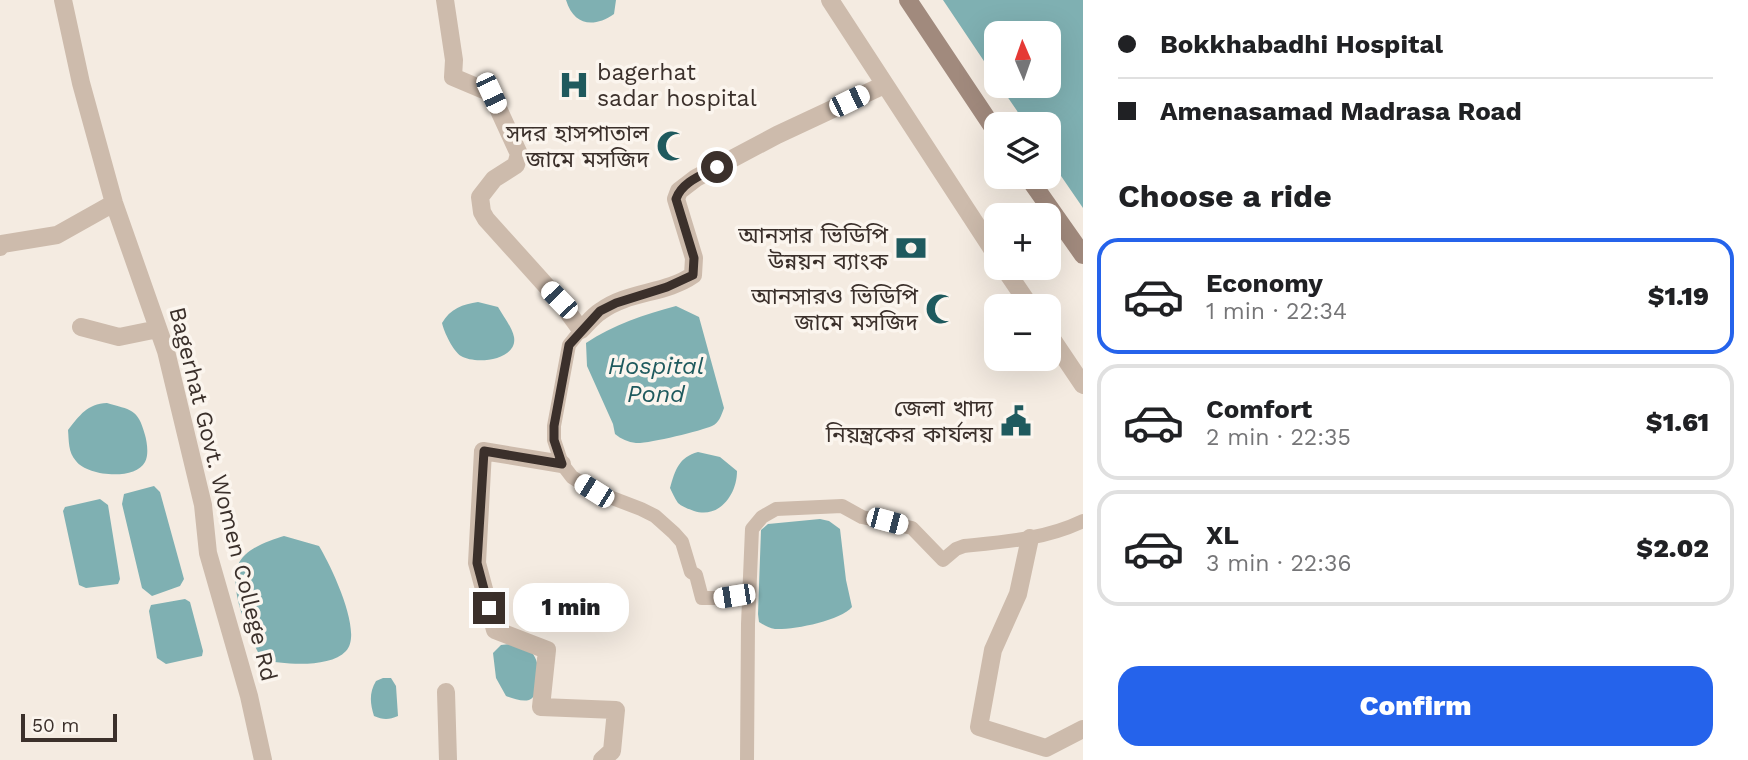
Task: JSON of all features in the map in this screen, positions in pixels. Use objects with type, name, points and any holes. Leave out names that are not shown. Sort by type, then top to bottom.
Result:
[{"type":"main road","points":[[908,0],[984,115]]},
{"type":"main road","points":[[1036,189],[1083,255]]},
{"type":"street","name":"Bagerhat Govt. Women College Rd","points":[[62,0],[81,83],[114,203],[169,364],[203,505],[208,553],[249,696],[263,760]]},
{"type":"street","points":[[445,0],[454,60],[453,77],[491,93],[519,154],[516,165],[494,179],[480,197],[482,212],[508,246],[559,300],[581,330]]},
{"type":"street","points":[[830,0],[984,237]]},
{"type":"street","points":[[749,594],[702,598],[682,542],[674,533],[655,516],[642,509],[594,491],[572,477],[562,464],[554,440],[554,426],[569,345],[600,311],[693,275],[694,258],[676,199],[679,191],[696,178],[778,135],[884,85]]},
{"type":"street","points":[[0,247],[2,244],[57,234],[114,203]]},
{"type":"street","points":[[81,327],[119,337],[158,329]]},
{"type":"street","points":[[1061,352],[1083,385]]},
{"type":"street","points":[[562,464],[484,451],[477,563],[495,630],[547,650],[541,707],[616,710],[612,751],[602,760]]},
{"type":"street","points":[[747,760],[752,529],[762,517],[776,509],[842,506],[862,517],[912,528],[943,560],[964,546],[1030,538],[1070,528],[1083,521]]},
{"type":"street","points":[[1030,538],[1018,594],[993,650],[979,727],[1046,748],[1083,729]]},
{"type":"street","points":[[446,692],[448,760]]},
{"type":"water","points":[[566,0],[616,0],[614,14],[592,23],[579,20]]},
{"type":"water","points":[[943,0],[1083,0],[1083,208],[1061,176],[1061,112],[1018,112],[1008,98],[1061,98],[1061,21],[984,21],[984,61]]},
{"type":"water","points":[[478,302],[498,307],[511,329],[513,345],[510,351],[503,355],[485,360],[468,359],[458,354],[447,336],[442,323],[449,314],[462,306]]},
{"type":"water","name":"Hospital Pond","points":[[676,306],[699,317],[724,408],[720,419],[712,426],[674,437],[636,443],[627,441],[615,434],[587,366],[586,343],[630,321]]},
{"type":"water","points":[[107,403],[132,412],[142,426],[147,445],[146,459],[140,468],[132,472],[111,474],[90,470],[76,461],[69,446],[68,430],[80,415],[89,408]]},
{"type":"water","points":[[698,452],[720,457],[737,471],[730,496],[725,503],[711,512],[703,513],[681,506],[670,488],[682,461]]},
{"type":"water","points":[[154,486],[160,492],[184,579],[180,586],[152,596],[142,588],[122,504],[124,494]]},
{"type":"water","points":[[100,499],[108,505],[120,579],[118,584],[86,588],[79,585],[63,511],[65,507]]},
{"type":"water","points":[[820,519],[829,521],[840,529],[852,607],[827,620],[793,628],[775,629],[759,622],[761,530],[768,524]]},
{"type":"water","points":[[284,536],[319,546],[343,598],[351,630],[350,642],[346,651],[329,661],[306,664],[262,660],[242,614],[236,588],[241,559],[265,543]]},
{"type":"water","points":[[185,599],[190,602],[202,656],[166,664],[157,658],[149,611],[151,605]]},
{"type":"water","points":[[510,644],[530,651],[535,657],[539,678],[536,692],[529,700],[506,696],[496,678],[493,653],[501,645]]},
{"type":"water","points":[[383,678],[391,678],[396,686],[398,716],[389,719],[374,716],[372,707],[371,694],[374,685]]},
{"type":"place","name":"bagerhat sadar hospital","points":[[574,85]]},
{"type":"place","name":"সদর হাসপাতাল জামে মসজিদ","points":[[672,146]]},
{"type":"place","name":"আনসার ভিডিপি উন্নয়ন ব্যাংক","points":[[911,248]]},
{"type":"place","name":"আনসারও ভিডিপি জামে মসজিদ","points":[[941,309]]},
{"type":"place","name":"জেলা খাদ্য নিয়ন্ত্রকের কার্যলয়","points":[[1016,421]]},
{"type":"route","points":[[489,608],[477,563],[484,451],[562,464],[556,453],[554,426],[569,345],[600,311],[693,275],[694,258],[676,199],[679,191],[717,167]]}]
